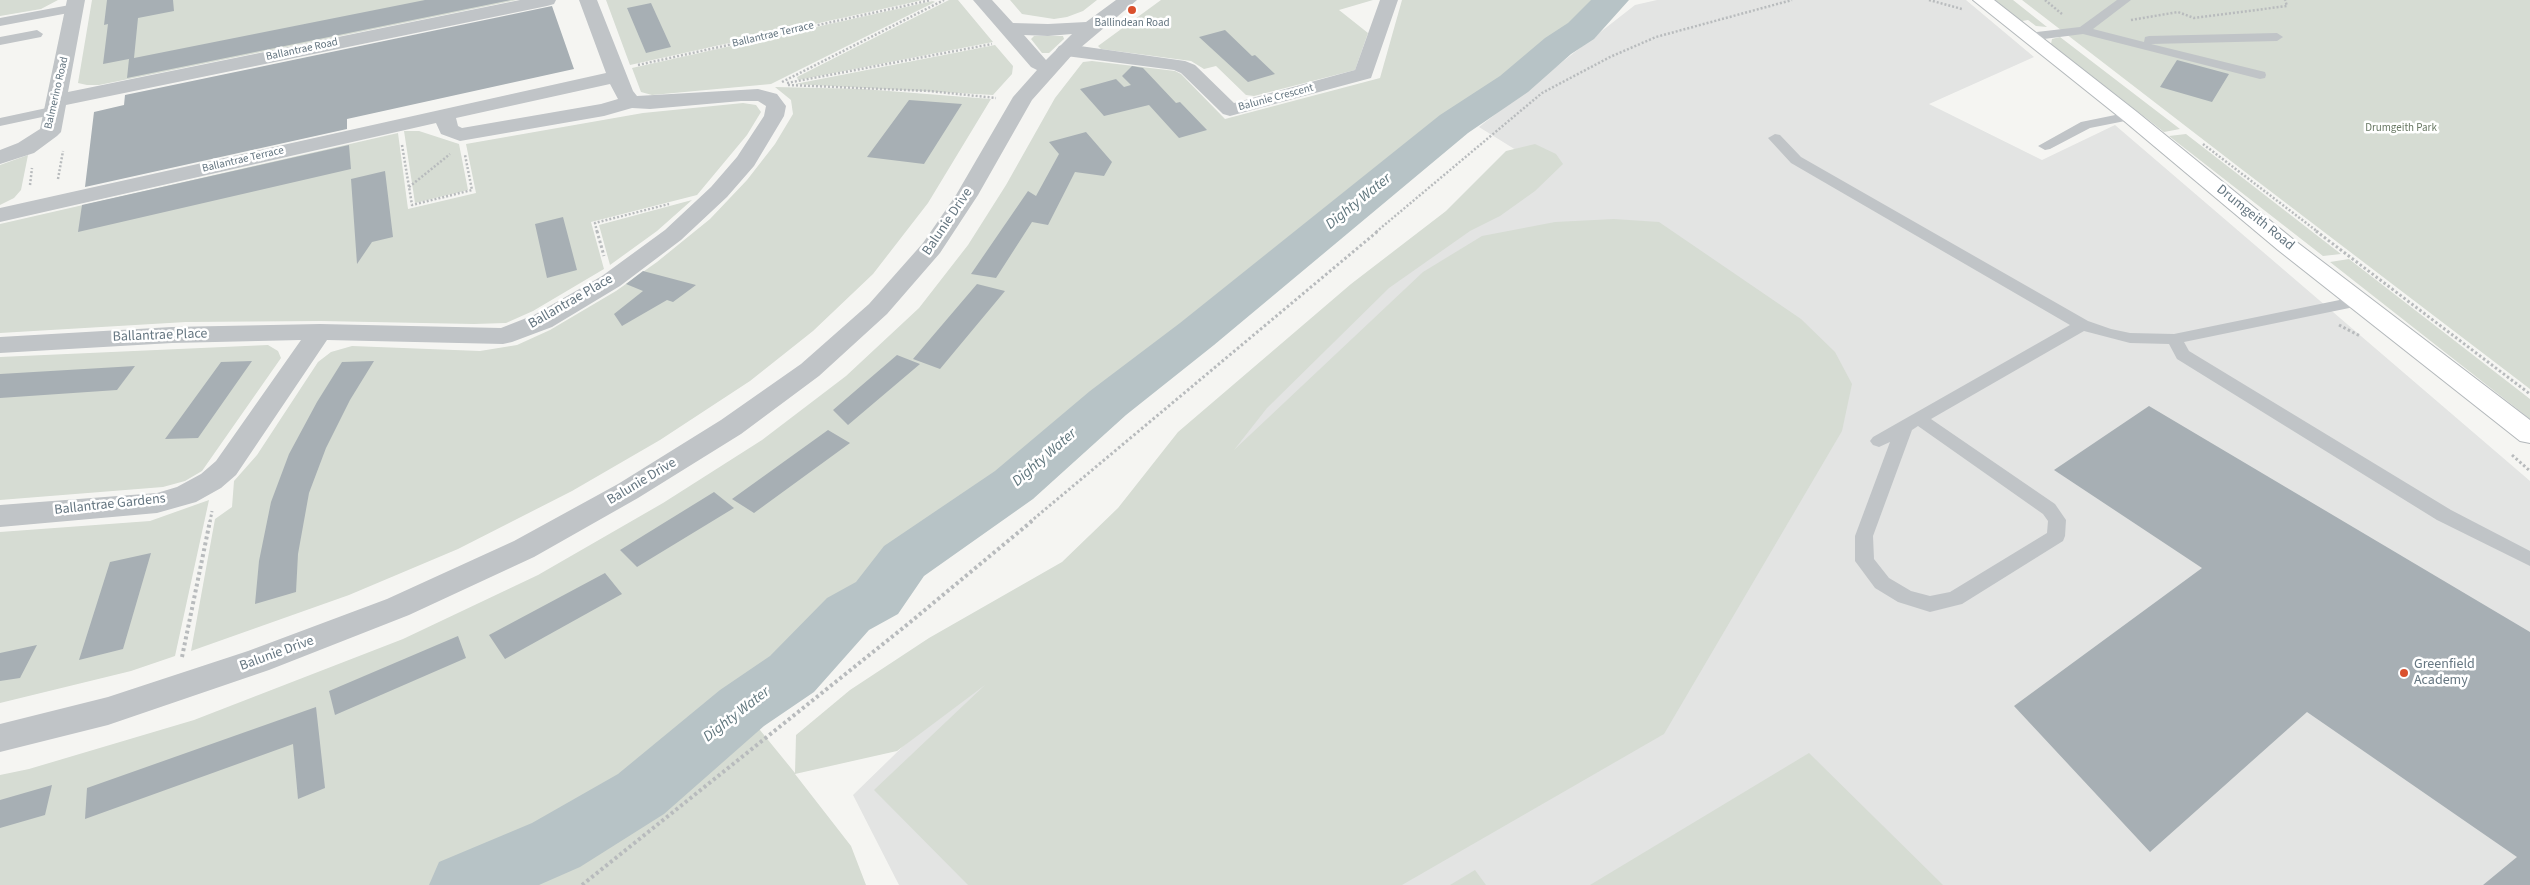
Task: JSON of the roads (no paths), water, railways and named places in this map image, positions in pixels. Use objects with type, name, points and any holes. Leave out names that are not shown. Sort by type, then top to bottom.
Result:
[{"type":"main road","name":"Drumgeith Road","points":[[1982,0],[2130,116],[2286,245],[2530,434]]},
{"type":"street","name":"Ballantrae Road","points":[[57,105],[547,0]]},
{"type":"street","points":[[445,114],[448,130],[461,140],[604,110],[631,102],[623,92],[588,0]]},
{"type":"street","points":[[982,0],[1038,63],[1057,59]]},
{"type":"street","name":"Balunie Drive","points":[[0,738],[108,711],[258,661],[398,607],[524,549],[628,491],[731,427],[816,364],[878,309],[926,254],[967,195],[1023,97],[1057,59],[1092,27],[1128,0]]},
{"type":"street","name":"Balunie Crescent","points":[[1057,59],[1178,65],[1188,69],[1230,110],[1364,74],[1389,0]]},
{"type":"street","name":"Balmerino Road","points":[[0,156],[26,148],[41,140],[50,132],[76,4]]},
{"type":"street","points":[[1012,34],[1092,27]]},
{"type":"street","name":"Ballantrae Terrace","points":[[0,214],[42,195],[399,125],[616,73]]},
{"type":"street","name":"Ballantrae Place","points":[[0,344],[172,335],[320,332],[503,336],[543,321],[611,281],[673,235],[719,192],[746,161],[774,116],[776,106],[770,98],[741,95],[650,103],[631,102]]},
{"type":"street","name":"Ballantrae Gardens","points":[[0,516],[157,503],[186,495],[211,481],[226,468],[320,332]]},
{"type":"lane","points":[[2083,30],[2125,0]]},
{"type":"lane","points":[[0,22],[76,4]]},
{"type":"lane","points":[[2028,37],[2083,30],[2260,75]]},
{"type":"lane","points":[[0,41],[37,34]]},
{"type":"lane","points":[[2129,41],[2277,37]]},
{"type":"lane","points":[[0,122],[57,105]]},
{"type":"lane","points":[[2045,146],[2086,125],[2130,116]]},
{"type":"lane","points":[[1775,138],[1796,160],[2082,324],[2130,338],[2174,340],[2359,301]]},
{"type":"lane","points":[[1879,441],[2082,324]]},
{"type":"lane","points":[[2174,340],[2183,355],[2444,515],[2530,559]]},
{"type":"lane","points":[[1912,422],[2049,509],[2057,520],[2056,536],[1955,599],[1930,604],[1905,597],[1882,582],[1865,561],[1864,536],[1912,422]]},
{"type":"waterway","name":"Dighty Water","points":[[464,885],[556,845],[641,794],[742,708],[792,674],[848,614],[877,598],[904,561],[1014,485],[1108,403],[1197,334],[1454,124],[1514,84],[1558,46],[1581,31],[1611,0]]},
{"type":"place","name":"Ballindean Road","points":[[1132,10]]},
{"type":"place","name":"Greenfield Academy","points":[[2404,673]]},
{"type":"park label","name":"Drumgeith Park","points":[[2401,129]]}]
